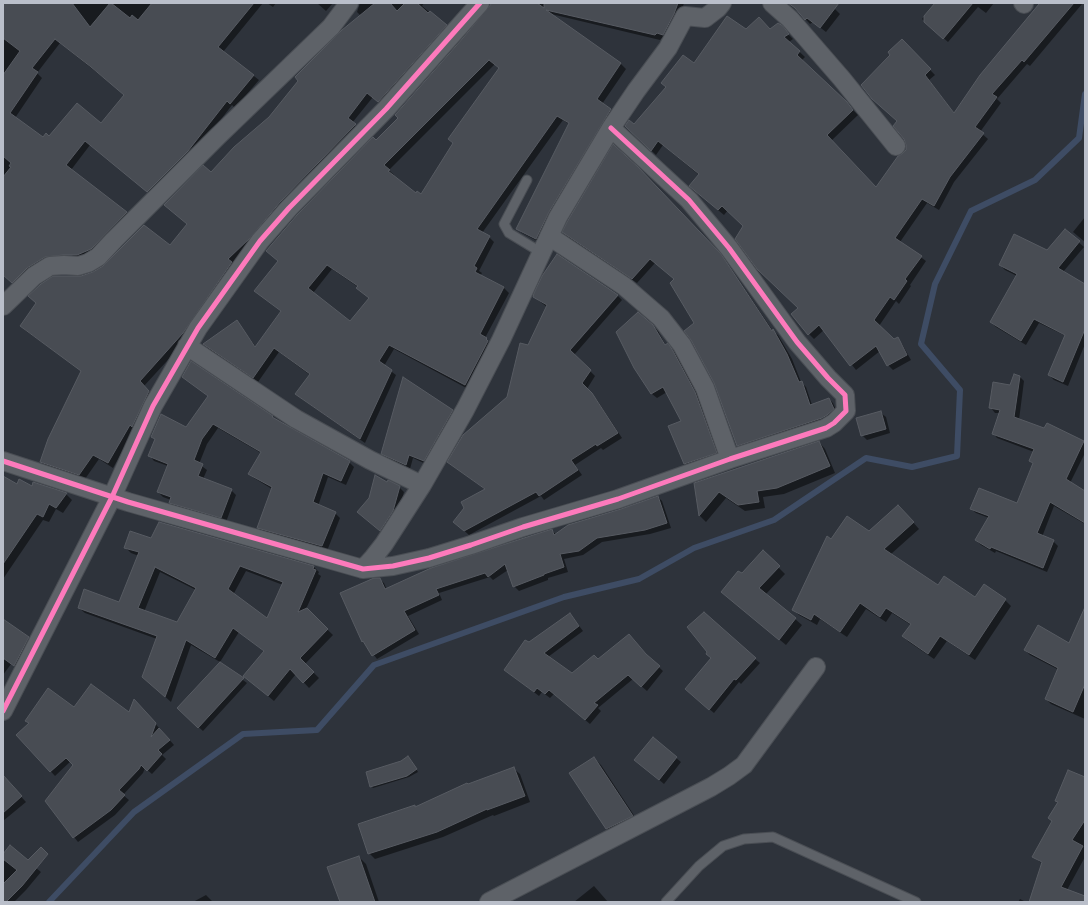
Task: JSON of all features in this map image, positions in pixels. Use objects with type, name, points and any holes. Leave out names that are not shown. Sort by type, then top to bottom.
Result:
[{"type":"street","points":[[3,306],[34,276],[50,266],[64,264],[78,266],[88,263],[98,257],[206,148],[331,27],[348,3]]},
{"type":"street","points":[[3,711],[112,498],[153,406],[198,328],[260,241],[295,202],[386,109],[480,3]]},
{"type":"street","points":[[363,569],[384,544],[422,485],[465,410],[502,340],[558,217],[611,128],[636,90],[668,48],[687,9],[705,18],[722,3]]},
{"type":"street","points":[[772,3],[790,19],[842,79],[896,146]]},
{"type":"street","points":[[3,461],[112,498],[363,569],[393,566],[429,558],[618,499],[730,459],[826,428],[834,423],[846,411],[845,395],[797,342],[729,248],[688,200],[611,128]]},
{"type":"street","points":[[549,236],[624,286],[661,318],[682,345],[705,388],[730,459]]},
{"type":"street","points":[[187,346],[296,419],[370,460],[422,485]]},
{"type":"street","points":[[489,902],[711,787],[729,776],[744,765],[816,668]]},
{"type":"lane","points":[[527,180],[504,224],[509,233],[542,252]]},
{"type":"lane","points":[[666,902],[698,866],[723,846],[744,839],[773,837],[916,902]]},
{"type":"building","points":[[3,3],[72,3],[90,27],[110,3],[130,18],[132,15],[138,20],[152,3],[254,3],[218,47],[254,75],[230,104],[227,101],[188,151],[147,192],[85,141],[66,165],[127,212],[91,249],[77,255],[45,257],[27,268],[12,283],[3,275],[3,177],[11,167],[9,166],[11,163],[3,156],[3,75],[20,51],[3,38]],"holes":[[[55,39],[124,95],[101,123],[77,103],[49,136],[46,133],[43,137],[10,113],[38,72],[32,68]]]},
{"type":"building","points":[[375,3],[390,3],[397,11],[405,3],[417,3],[428,13],[430,11],[447,25],[378,102],[367,93],[348,118],[356,124],[281,201],[250,238],[228,259],[232,262],[183,333],[140,381],[149,391],[132,427],[130,425],[108,463],[93,455],[79,475],[40,462],[48,439],[81,371],[20,326],[36,303],[28,296],[41,284],[53,276],[81,276],[93,272],[103,266],[144,225],[170,245],[187,224],[164,205],[203,165],[211,172],[234,147],[269,117],[298,81],[295,77],[342,30]]},
{"type":"building","points":[[492,3],[537,3],[544,8],[544,3],[678,3],[663,35],[657,33],[655,35],[546,10],[621,63],[597,99],[611,109],[549,212],[536,239],[516,229],[569,123],[557,116],[477,229],[490,236],[474,266],[477,268],[475,272],[504,287],[480,334],[487,338],[486,339],[488,341],[465,385],[389,345],[379,361],[392,370],[360,439],[295,394],[310,374],[274,348],[253,378],[203,344],[237,320],[255,347],[281,311],[254,291],[278,261],[266,251],[297,215],[373,137],[376,140],[398,118],[395,115]],"holes":[[[489,60],[499,68],[448,139],[453,143],[421,194],[417,191],[416,193],[388,171],[390,170],[384,165]],[[327,265],[358,286],[356,288],[369,298],[350,321],[308,288]]]},
{"type":"building","points":[[788,3],[839,3],[820,28],[807,18],[805,20],[795,8]]},
{"type":"building","points":[[935,3],[973,3],[943,39],[924,22],[924,16]]},
{"type":"building","points":[[1038,3],[1074,3],[1024,62],[1022,60],[992,94],[997,97],[975,127],[984,133],[950,177],[934,206],[922,199],[895,238],[922,256],[905,279],[907,281],[894,300],[890,297],[874,320],[894,339],[898,337],[907,355],[887,366],[876,346],[850,366],[819,325],[808,335],[791,314],[798,308],[757,269],[735,239],[743,226],[722,206],[718,210],[689,186],[699,174],[658,141],[651,151],[625,126],[629,120],[634,124],[666,87],[661,83],[683,55],[694,63],[727,16],[746,29],[759,17],[770,29],[778,23],[783,26],[789,34],[784,37],[800,51],[797,55],[847,102],[853,110],[827,135],[876,187],[898,156],[906,150],[904,139],[893,126],[897,121],[872,99],[861,85],[890,55],[888,52],[902,39],[931,69],[925,75],[954,113],[980,75],[1039,4]]},
{"type":"building","points":[[613,144],[638,167],[721,254],[772,331],[773,329],[787,354],[799,382],[802,381],[810,405],[829,398],[834,409],[827,415],[822,418],[737,446],[714,383],[691,340],[684,331],[694,323],[670,283],[674,279],[650,259],[632,279],[562,232]]},
{"type":"building","points":[[1065,229],[1080,241],[1058,268],[1085,284],[1085,329],[1063,382],[1048,375],[1065,335],[1034,319],[1021,341],[990,322],[1017,274],[999,265],[1014,234],[1047,250]]},
{"type":"building","points":[[557,254],[618,295],[570,350],[591,370],[582,383],[592,393],[618,433],[597,446],[596,444],[571,460],[578,470],[539,496],[536,492],[464,531],[453,522],[464,508],[461,502],[485,489],[447,462],[463,435],[507,397],[520,343],[528,345],[547,305],[533,297],[534,293],[542,276]]},
{"type":"building","points":[[638,312],[653,325],[665,345],[668,343],[673,351],[695,392],[717,453],[684,464],[668,426],[681,421],[663,387],[651,394],[634,368],[616,332]]},
{"type":"building","points":[[191,361],[273,416],[272,417],[350,461],[341,481],[323,473],[313,502],[336,512],[322,546],[257,528],[272,487],[248,474],[261,452],[213,424],[202,439],[194,460],[203,464],[198,476],[232,489],[221,518],[169,503],[171,497],[157,492],[168,464],[148,456],[155,439],[151,437],[161,414],[186,427],[208,396],[182,377]]},
{"type":"building","points":[[1014,374],[1020,376],[1014,417],[1044,428],[1047,423],[1084,441],[1066,479],[1085,491],[1085,523],[1050,502],[1037,533],[1054,540],[1043,568],[991,547],[990,549],[975,540],[989,516],[970,509],[979,488],[1017,503],[1033,463],[1029,461],[1034,449],[992,434],[1000,410],[989,408],[993,382],[1010,385]]},
{"type":"building","points":[[403,377],[453,410],[424,461],[409,455],[406,465],[381,454]]},
{"type":"building","points":[[881,411],[886,429],[861,436],[856,418]]},
{"type":"building","points":[[819,441],[830,466],[777,488],[757,491],[759,502],[738,505],[719,492],[699,516],[694,483]]},
{"type":"building","points":[[375,475],[387,482],[388,480],[400,486],[393,511],[380,531],[357,512],[369,498]]},
{"type":"building","points":[[3,476],[17,484],[19,479],[32,486],[33,482],[67,493],[56,508],[49,504],[43,517],[37,514],[3,564]]},
{"type":"building","points":[[658,496],[667,523],[645,530],[597,538],[579,551],[560,554],[564,567],[513,587],[505,564],[488,577],[485,573],[436,589],[439,595],[404,611],[415,630],[372,656],[363,641],[362,642],[340,593],[374,578],[380,578],[385,589],[431,568],[552,529],[554,535],[568,525]]},
{"type":"building","points":[[898,505],[914,522],[884,549],[938,585],[944,576],[975,597],[984,584],[1006,599],[969,655],[940,636],[928,654],[902,636],[911,624],[886,608],[880,617],[860,603],[840,632],[814,614],[811,620],[792,610],[827,536],[831,539],[847,516],[869,531]]},
{"type":"building","points":[[159,522],[314,566],[313,569],[316,570],[298,612],[307,608],[328,629],[300,658],[314,672],[303,683],[290,669],[268,696],[243,676],[264,651],[233,628],[215,658],[186,640],[165,697],[142,677],[157,636],[78,608],[84,589],[119,602],[139,552],[124,548],[130,531],[151,538]],"holes":[[[240,566],[283,582],[267,618],[228,589]],[[155,567],[196,588],[177,622],[138,608]]]},
{"type":"building","points":[[763,550],[780,566],[759,588],[796,618],[779,640],[721,592],[738,571],[742,573]]},
{"type":"building","points":[[1085,607],[1085,684],[1073,712],[1045,699],[1058,668],[1024,650],[1038,625],[1069,643]]},
{"type":"building","points":[[704,612],[756,658],[736,680],[734,679],[709,710],[685,689],[711,658],[706,654],[707,652],[687,627]]},
{"type":"building","points":[[570,613],[579,626],[544,653],[572,673],[594,655],[598,659],[629,634],[646,654],[660,666],[641,687],[628,675],[594,703],[598,705],[585,720],[549,690],[545,694],[537,688],[534,692],[504,670],[525,640],[529,642]]},
{"type":"building","points":[[3,619],[29,637],[14,666],[3,658]]},
{"type":"building","points":[[220,662],[244,678],[198,728],[177,708]]},
{"type":"building","points":[[91,684],[129,712],[134,699],[156,723],[151,737],[159,728],[170,740],[158,750],[162,754],[147,771],[141,765],[119,790],[125,795],[111,810],[73,838],[45,801],[73,765],[66,758],[50,772],[16,735],[29,723],[25,721],[48,688],[74,707]]},
{"type":"building","points":[[653,737],[677,757],[659,780],[634,760]]},
{"type":"building","points":[[408,756],[417,769],[407,776],[370,787],[366,772],[401,761]]},
{"type":"building","points":[[594,757],[633,816],[606,829],[569,773]]},
{"type":"building","points":[[514,767],[525,796],[487,809],[437,832],[368,854],[358,824],[415,805],[415,807],[467,783],[468,784]]},
{"type":"building","points":[[1068,770],[1085,777],[1085,820],[1072,840],[1083,846],[1061,887],[1085,896],[1085,902],[1029,902],[1042,862],[1032,857],[1052,821],[1048,818],[1058,802],[1055,801]]},
{"type":"building","points":[[3,775],[22,796],[3,813]]},
{"type":"building","points":[[10,845],[28,860],[41,847],[48,854],[22,886],[6,902],[3,902],[3,884],[17,870],[3,859],[3,854]]},
{"type":"building","points":[[359,856],[375,902],[340,902],[327,867]]},
{"type":"waterway","points":[[49,902],[134,812],[243,734],[317,730],[374,665],[564,597],[639,579],[694,548],[774,520],[866,458],[912,467],[957,456],[960,390],[921,344],[935,284],[971,211],[1035,180],[1079,138],[1085,94]]},
{"type":"cycle path","points":[[3,711],[112,497],[153,406],[198,328],[260,241],[289,208],[386,109],[480,3]]},
{"type":"cycle path","points":[[3,461],[128,502],[363,569],[393,566],[429,558],[471,545],[523,527],[618,499],[730,459],[826,428],[834,423],[846,411],[845,395],[797,342],[729,248],[689,200],[611,128]]}]
